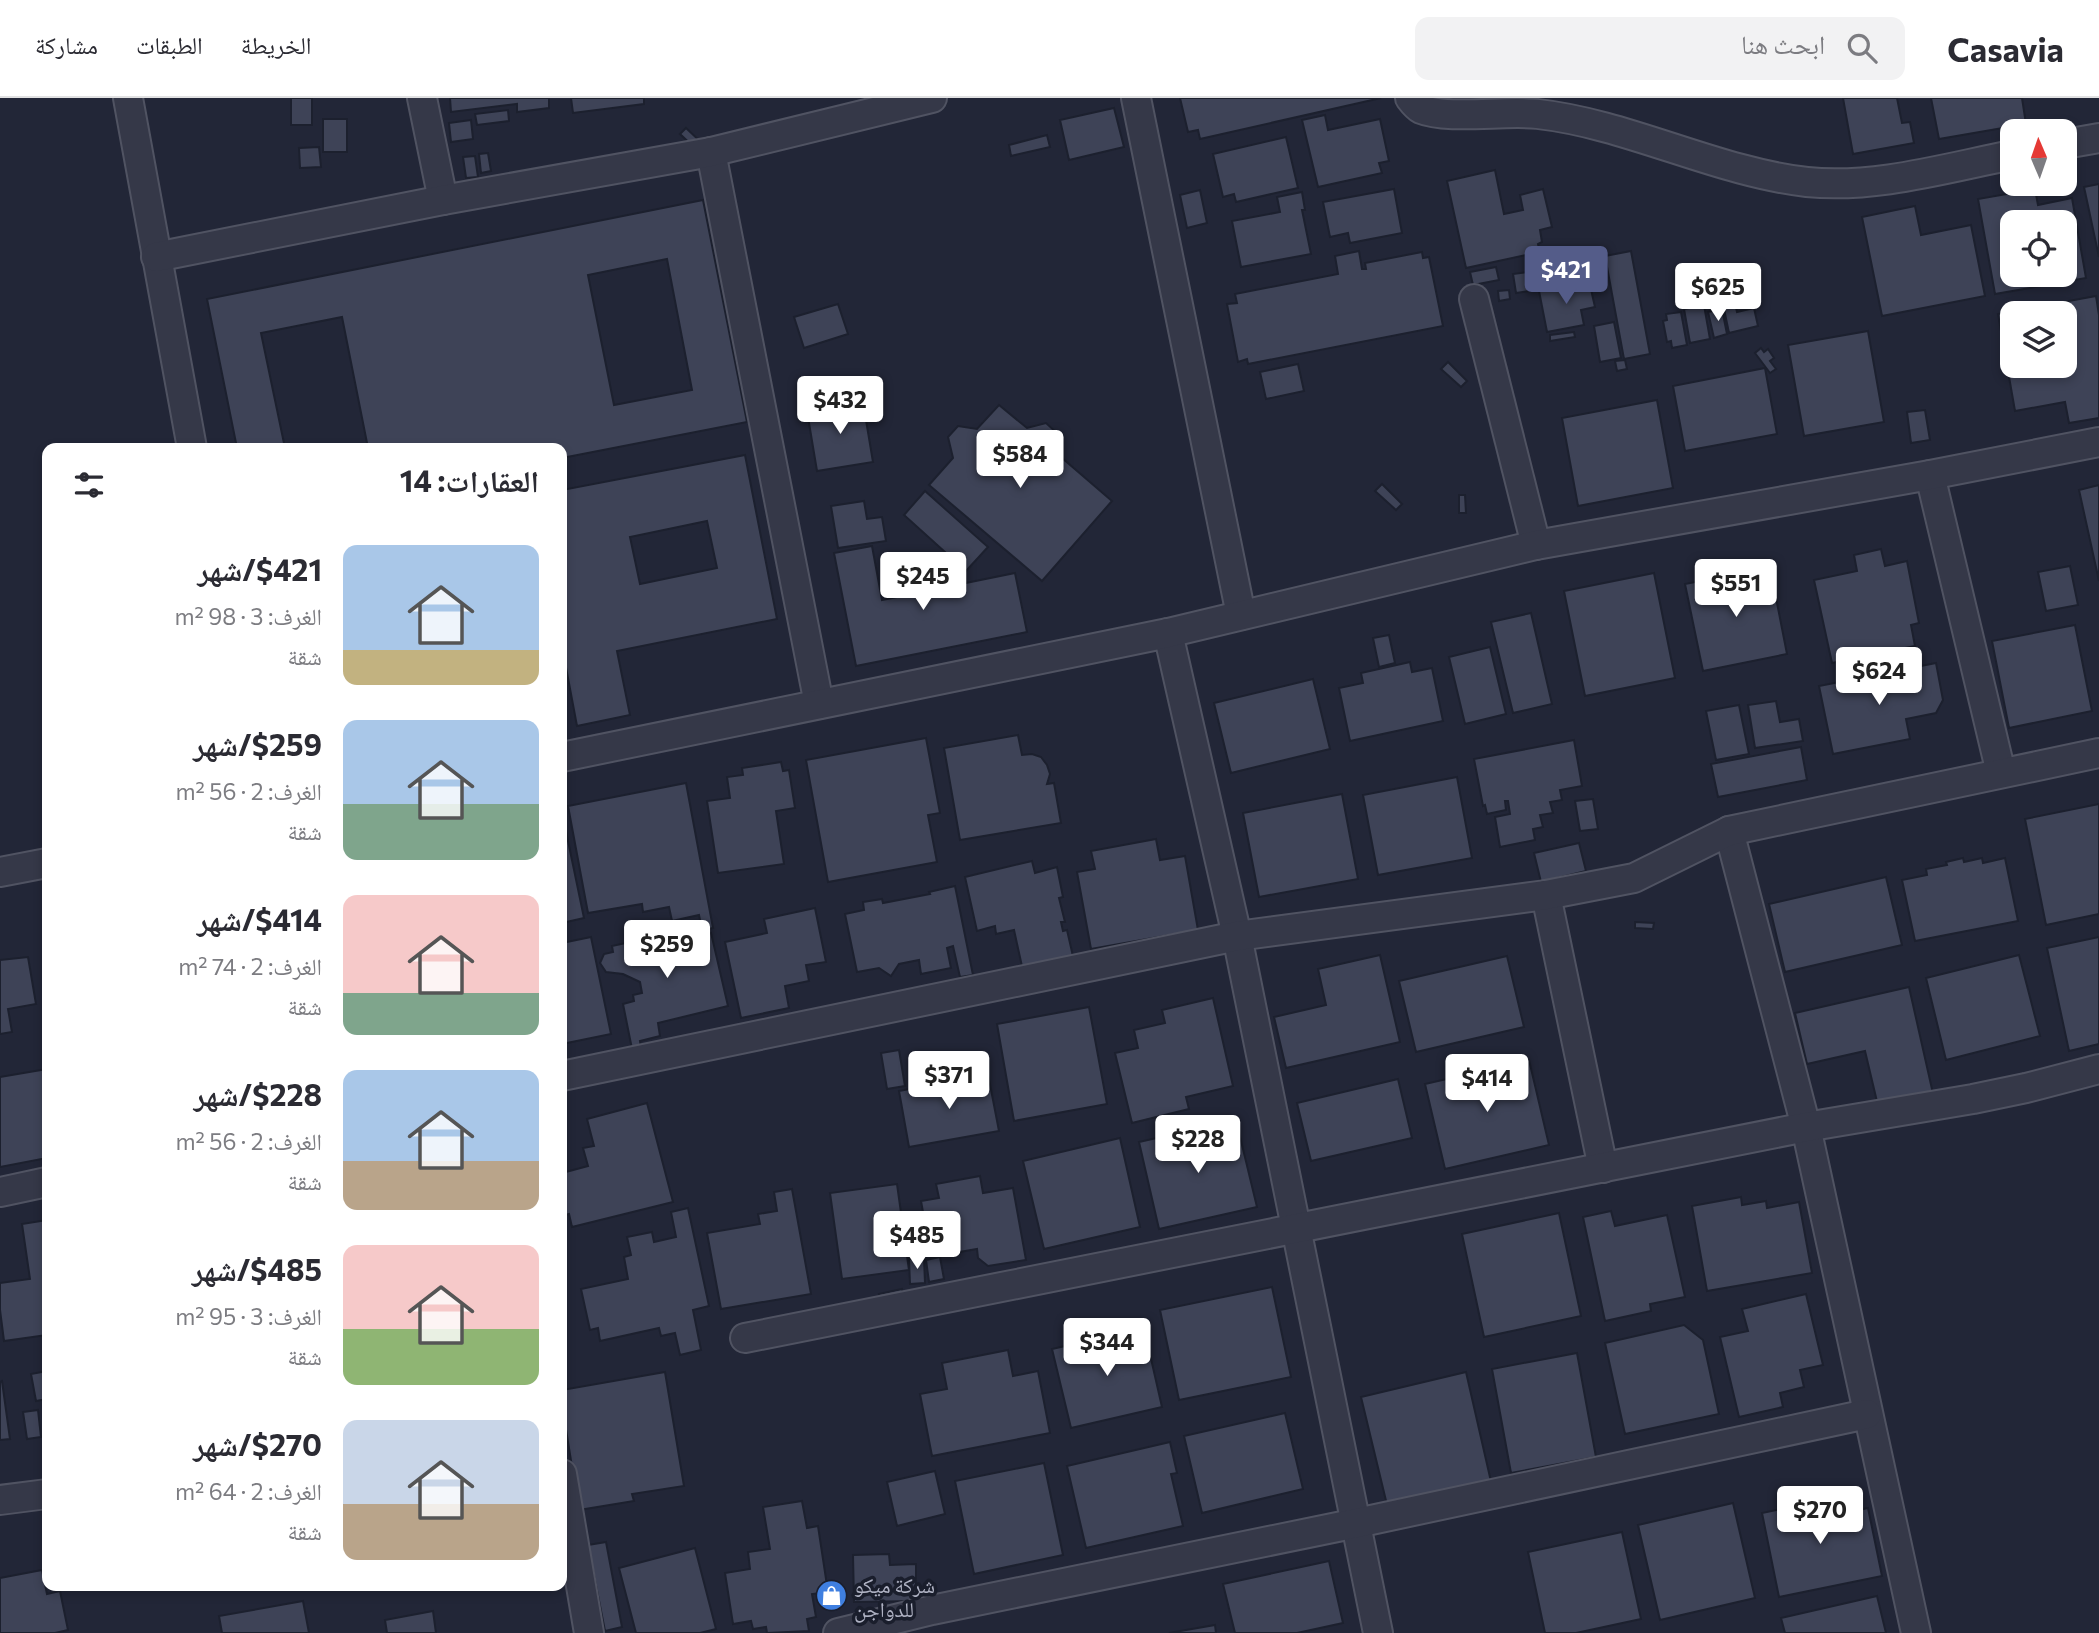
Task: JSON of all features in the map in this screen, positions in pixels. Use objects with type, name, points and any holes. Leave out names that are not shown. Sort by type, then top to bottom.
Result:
[{"type":"street","points":[[128,98],[191,443]]},
{"type":"street","points":[[422,98],[443,200]]},
{"type":"street","points":[[156,257],[443,200],[711,152],[932,98]]},
{"type":"street","points":[[1136,98],[1241,615]]},
{"type":"street","points":[[1410,98],[1420,108],[1444,113],[1524,112],[1562,116],[1764,173],[1808,182],[1898,177],[2000,157]]},
{"type":"street","points":[[2077,142],[2099,138]]},
{"type":"street","points":[[711,152],[819,704]]},
{"type":"street","points":[[1474,299],[1536,545]]},
{"type":"street","points":[[567,756],[1168,632],[1536,545],[2099,442]]},
{"type":"street","points":[[1930,475],[2001,773]]},
{"type":"street","points":[[1168,632],[1237,936],[1378,1633]]},
{"type":"street","points":[[567,1075],[1237,936],[1546,895],[1634,878],[1729,831],[2099,753]]},
{"type":"street","points":[[1729,831],[1806,1127],[1916,1633]]},
{"type":"street","points":[[0,872],[42,864]]},
{"type":"street","points":[[1546,895],[1602,1168]]},
{"type":"street","points":[[745,1338],[1806,1127],[1973,1099],[2099,1069]]},
{"type":"street","points":[[0,1192],[42,1183]]},
{"type":"street","points":[[838,1633],[934,1621],[1357,1522],[1867,1414]]},
{"type":"street","points":[[0,1500],[42,1495]]},
{"type":"street","points":[[567,1531],[589,1633]]},
{"type":"building","points":[[291,98],[312,98],[312,125],[291,125]]},
{"type":"building","points":[[450,98],[549,98],[549,108],[517,112],[517,104],[451,112]]},
{"type":"building","points":[[571,98],[644,98],[644,104],[573,113]]},
{"type":"building","points":[[1180,98],[1381,98],[1200,139],[1198,130],[1188,132]]},
{"type":"building","points":[[1843,98],[1897,98],[1902,123],[1910,122],[1914,143],[1853,154]]},
{"type":"building","points":[[1931,98],[2022,98],[2025,119],[2000,119],[2000,128],[1939,139]]},
{"type":"building","points":[[1114,108],[1124,147],[1069,160],[1060,120]]},
{"type":"building","points":[[508,110],[509,121],[477,125],[475,114]]},
{"type":"building","points":[[1325,115],[1328,130],[1380,119],[1389,161],[1379,163],[1382,173],[1318,187],[1302,120]]},
{"type":"building","points":[[323,119],[347,119],[347,152],[323,152]]},
{"type":"building","points":[[471,120],[473,139],[451,142],[449,123]]},
{"type":"building","points":[[686,128],[704,145],[698,151],[680,134]]},
{"type":"building","points":[[1047,135],[1050,147],[1011,156],[1009,145]]},
{"type":"building","points":[[1286,137],[1298,188],[1236,202],[1234,194],[1223,197],[1213,154]]},
{"type":"building","points":[[319,147],[321,167],[300,168],[299,148]]},
{"type":"building","points":[[488,153],[491,171],[481,173],[479,154]]},
{"type":"building","points":[[475,156],[478,177],[466,178],[463,157]]},
{"type":"building","points":[[1495,170],[1504,214],[1523,210],[1520,195],[1543,189],[1552,227],[1540,230],[1540,252],[1466,268],[1447,181]]},
{"type":"building","points":[[2099,184],[2099,257],[2084,187]]},
{"type":"building","points":[[1394,189],[1402,233],[1350,243],[1348,233],[1330,237],[1323,202]]},
{"type":"building","points":[[1200,190],[1207,223],[1187,228],[1180,195]]},
{"type":"building","points":[[1302,192],[1305,210],[1302,210],[1311,254],[1241,267],[1232,221],[1280,212],[1277,197]]},
{"type":"building","points":[[2000,195],[2036,196],[2038,205],[2072,198],[2074,210],[2000,210],[2000,287],[2035,287],[1995,294],[1978,199]]},
{"type":"building","points":[[703,200],[747,422],[567,457],[567,443],[367,443],[342,317],[261,333],[284,443],[236,443],[207,299]],"holes":[[[667,259],[692,390],[614,405],[588,275]]]},
{"type":"building","points":[[1915,206],[1921,235],[1971,225],[1985,296],[1882,316],[1862,217]]},
{"type":"building","points":[[2077,227],[2086,278],[2077,280]]},
{"type":"building","points":[[1359,251],[1362,269],[1366,269],[1365,263],[1422,252],[1423,258],[1429,257],[1443,326],[1248,364],[1247,359],[1238,362],[1227,304],[1237,303],[1235,294],[1338,274],[1335,256]]},
{"type":"building","points":[[1631,251],[1650,354],[1624,359],[1605,256]]},
{"type":"building","points":[[1602,259],[1606,283],[1600,284],[1595,260]]},
{"type":"building","points":[[1744,266],[1746,277],[1730,281],[1737,312],[1754,308],[1758,326],[1729,333],[1723,304],[1707,308],[1700,276]]},
{"type":"building","points":[[1496,267],[1499,280],[1473,285],[1470,272]]},
{"type":"building","points":[[1527,272],[1530,291],[1516,293],[1513,274]]},
{"type":"building","points":[[1576,284],[1577,287],[1590,285],[1595,307],[1581,310],[1584,325],[1547,332],[1539,291]]},
{"type":"building","points":[[1509,290],[1510,299],[1499,301],[1498,291]]},
{"type":"building","points":[[2096,296],[2099,315],[2099,418],[2069,423],[2065,402],[2015,411],[2009,378],[2077,378],[2077,301],[2069,301]]},
{"type":"building","points":[[838,304],[848,334],[804,348],[794,317]]},
{"type":"building","points":[[1704,305],[1710,339],[1690,343],[1684,309]]},
{"type":"building","points":[[1722,309],[1727,334],[1714,338],[1708,312]]},
{"type":"building","points":[[1681,312],[1687,345],[1672,348],[1671,341],[1667,342],[1663,321],[1667,320],[1666,314]]},
{"type":"building","points":[[1614,322],[1621,358],[1600,362],[1594,326]]},
{"type":"building","points":[[1868,331],[1884,422],[1804,436],[1788,345]]},
{"type":"building","points":[[1574,332],[1575,337],[1550,341],[1550,335]]},
{"type":"building","points":[[1761,348],[1764,352],[1768,349],[1774,358],[1770,361],[1776,369],[1770,373],[1755,353]]},
{"type":"building","points":[[1625,360],[1627,369],[1617,371],[1615,361]]},
{"type":"building","points":[[1448,362],[1467,381],[1461,387],[1441,369]]},
{"type":"building","points":[[1298,364],[1304,391],[1266,399],[1260,372]]},
{"type":"building","points":[[1765,368],[1777,434],[1685,451],[1673,386]]},
{"type":"building","points":[[1657,400],[1673,488],[1578,506],[1562,418]]},
{"type":"building","points":[[863,402],[873,462],[817,471],[807,411]]},
{"type":"building","points":[[999,405],[1027,428],[1046,423],[1057,433],[1054,451],[1112,501],[1042,581],[929,485],[953,458],[948,437],[958,426],[977,429]]},
{"type":"building","points":[[1925,410],[1930,440],[1911,443],[1907,412]]},
{"type":"building","points":[[745,455],[777,619],[617,651],[630,715],[577,726],[567,673],[567,489]],"holes":[[[707,521],[717,568],[640,584],[630,537]]]},
{"type":"building","points":[[1382,484],[1402,504],[1396,510],[1375,491]]},
{"type":"building","points":[[2099,485],[2099,581],[2079,490]]},
{"type":"building","points":[[925,491],[988,547],[966,571],[904,515]]},
{"type":"building","points":[[1459,495],[1465,495],[1466,513],[1459,513]]},
{"type":"building","points":[[864,501],[867,519],[882,517],[886,541],[838,548],[831,506]]},
{"type":"building","points":[[872,546],[882,600],[1015,573],[1027,632],[856,666],[834,553]]},
{"type":"building","points":[[1881,549],[1885,566],[1907,561],[1919,623],[1911,625],[1915,646],[1832,663],[1814,580],[1857,571],[1854,555]]},
{"type":"building","points":[[2070,566],[2078,605],[2046,611],[2038,572]]},
{"type":"building","points":[[1770,567],[1787,654],[1703,671],[1685,584]]},
{"type":"building","points":[[1654,573],[1675,678],[1585,696],[1564,591]]},
{"type":"building","points":[[1531,613],[1552,704],[1513,713],[1491,622]]},
{"type":"building","points":[[2075,625],[2092,711],[2009,728],[1992,641]]},
{"type":"building","points":[[1389,635],[1395,663],[1379,667],[1373,638]]},
{"type":"building","points":[[1490,647],[1506,714],[1465,724],[1449,657]]},
{"type":"building","points":[[1410,662],[1412,672],[1432,668],[1443,721],[1350,741],[1339,688],[1363,683],[1361,673]]},
{"type":"building","points":[[1936,663],[1943,700],[1936,713],[1906,719],[1910,739],[1833,754],[1819,686]]},
{"type":"building","points":[[1313,679],[1330,749],[1231,773],[1214,703]]},
{"type":"building","points":[[1776,701],[1780,722],[1799,719],[1803,741],[1755,748],[1748,705]]},
{"type":"building","points":[[1739,705],[1749,754],[1716,760],[1706,711]]},
{"type":"building","points":[[1018,735],[1022,755],[1041,757],[1047,765],[1050,774],[1047,784],[1054,783],[1061,823],[960,840],[944,748]]},
{"type":"building","points":[[926,738],[940,813],[928,815],[937,862],[828,882],[806,760]]},
{"type":"building","points":[[1574,740],[1582,786],[1560,790],[1562,800],[1550,802],[1553,813],[1540,815],[1543,827],[1533,829],[1535,840],[1500,847],[1495,817],[1510,814],[1508,801],[1505,801],[1506,810],[1487,814],[1474,759]]},
{"type":"building","points":[[1801,747],[1807,780],[1718,797],[1711,764]]},
{"type":"building","points":[[781,762],[783,771],[789,770],[795,808],[776,811],[784,864],[718,873],[707,801],[730,798],[727,777],[743,775],[742,768]]},
{"type":"building","points":[[1457,777],[1472,858],[1378,875],[1363,795]]},
{"type":"building","points":[[686,783],[713,928],[702,930],[699,915],[672,921],[669,907],[643,912],[642,904],[588,913],[568,806]]},
{"type":"building","points":[[1342,794],[1358,879],[1259,897],[1243,813]]},
{"type":"building","points":[[1593,799],[1598,829],[1580,831],[1575,801]]},
{"type":"building","points":[[2099,804],[2099,914],[2046,925],[2025,819]]},
{"type":"building","points":[[567,836],[584,918],[567,922]]},
{"type":"building","points":[[1156,839],[1160,860],[1185,856],[1198,930],[1091,949],[1077,872],[1095,869],[1091,851]]},
{"type":"building","points":[[1579,843],[1586,871],[1541,882],[1534,853]]},
{"type":"building","points":[[1963,858],[1964,862],[1982,858],[1983,863],[2005,858],[2018,921],[1915,941],[1902,880],[1927,875],[1926,869],[1947,865],[1946,862]]},
{"type":"building","points":[[1032,861],[1035,873],[1057,867],[1063,897],[1059,898],[1065,922],[1061,922],[1063,931],[1067,930],[1075,965],[1023,971],[1014,930],[996,934],[995,926],[977,931],[965,877]]},
{"type":"building","points":[[1886,877],[1902,945],[1785,972],[1769,904]]},
{"type":"building","points":[[955,886],[973,975],[960,977],[953,946],[947,948],[951,968],[921,974],[919,960],[899,964],[891,976],[879,968],[857,972],[845,914],[864,910],[863,902],[882,899],[883,903]]},
{"type":"building","points":[[815,908],[826,962],[806,965],[809,981],[785,986],[789,1008],[741,1018],[725,942],[767,933],[764,919]]},
{"type":"building","points":[[1635,922],[1654,923],[1653,929],[1635,928]]},
{"type":"building","points":[[684,930],[685,938],[711,933],[728,1006],[658,1023],[660,1036],[640,1041],[641,1048],[632,1049],[623,1004],[634,1001],[633,995],[642,993],[640,982],[623,974],[606,972],[600,963],[604,954],[613,952],[612,946]]},
{"type":"building","points":[[591,937],[611,1034],[567,1043],[567,942]]},
{"type":"building","points":[[2099,937],[2099,1044],[2069,1051],[2047,948]]},
{"type":"building","points":[[1380,955],[1400,1042],[1286,1068],[1274,1017],[1326,1005],[1318,969]]},
{"type":"building","points":[[2019,955],[2040,1036],[1946,1060],[1926,978]]},
{"type":"building","points":[[1507,956],[1524,1027],[1416,1052],[1399,981]]},
{"type":"building","points":[[28,957],[36,1004],[8,1009],[12,1032],[0,1034],[0,960]]},
{"type":"building","points":[[1909,987],[1934,1098],[1879,1110],[1865,1051],[1807,1064],[1795,1013]]},
{"type":"building","points":[[1213,998],[1233,1086],[1186,1097],[1189,1109],[1132,1123],[1115,1053],[1138,1048],[1134,1030],[1165,1023],[1162,1010]]},
{"type":"building","points":[[1089,1007],[1107,1104],[1014,1121],[997,1024]]},
{"type":"building","points":[[899,1050],[905,1086],[887,1089],[881,1053]]},
{"type":"building","points":[[1529,1060],[1549,1145],[1445,1169],[1425,1084]]},
{"type":"building","points":[[42,1070],[42,1159],[0,1167],[0,1077]]},
{"type":"building","points":[[988,1074],[999,1131],[909,1147],[899,1091]]},
{"type":"building","points":[[1398,1079],[1412,1138],[1311,1161],[1297,1103]]},
{"type":"building","points":[[647,1103],[673,1202],[572,1227],[567,1215],[567,1172],[588,1166],[583,1148],[594,1146],[587,1119]]},
{"type":"building","points":[[1236,1120],[1257,1207],[1159,1229],[1139,1142]]},
{"type":"building","points":[[1120,1138],[1140,1227],[1044,1249],[1023,1161]]},
{"type":"building","points":[[980,1176],[983,1193],[1013,1188],[1026,1260],[988,1266],[978,1258],[977,1249],[931,1257],[921,1201],[939,1198],[936,1184]]},
{"type":"building","points":[[897,1184],[909,1270],[842,1279],[830,1193]]},
{"type":"building","points":[[792,1189],[811,1294],[721,1309],[707,1233],[760,1224],[758,1214],[777,1211],[774,1192]]},
{"type":"building","points":[[1741,1197],[1742,1205],[1766,1201],[1767,1208],[1799,1202],[1812,1273],[1707,1291],[1692,1206]]},
{"type":"building","points":[[688,1208],[709,1306],[693,1310],[701,1350],[680,1355],[675,1333],[661,1336],[659,1328],[600,1341],[598,1328],[590,1330],[581,1289],[628,1279],[624,1257],[631,1255],[627,1237],[652,1232],[654,1242],[676,1237],[671,1212]]},
{"type":"building","points":[[1611,1211],[1615,1226],[1667,1215],[1685,1297],[1650,1304],[1651,1311],[1605,1321],[1583,1217]]},
{"type":"building","points":[[1559,1213],[1581,1316],[1484,1337],[1462,1234]]},
{"type":"building","points":[[42,1221],[42,1336],[4,1341],[0,1283],[30,1279],[22,1224]]},
{"type":"building","points":[[940,1257],[944,1279],[929,1282],[926,1260]]},
{"type":"building","points":[[924,1258],[925,1283],[910,1284],[909,1259]]},
{"type":"building","points":[[1272,1287],[1291,1377],[1179,1400],[1160,1310]]},
{"type":"building","points":[[902,1289],[905,1303],[883,1308],[879,1294]]},
{"type":"building","points":[[1806,1294],[1823,1365],[1800,1370],[1804,1387],[1780,1393],[1783,1407],[1739,1417],[1720,1337],[1748,1331],[1742,1309]]},
{"type":"building","points":[[1684,1325],[1703,1340],[1719,1414],[1625,1434],[1605,1343]]},
{"type":"building","points":[[1144,1328],[1162,1407],[1071,1428],[1052,1349]]},
{"type":"building","points":[[1008,1350],[1013,1376],[1038,1371],[1050,1433],[932,1456],[920,1394],[947,1389],[942,1363]]},
{"type":"building","points":[[1577,1353],[1596,1457],[1511,1473],[1492,1369]]},
{"type":"building","points":[[42,1372],[42,1400],[36,1401],[31,1374]]},
{"type":"building","points":[[665,1372],[684,1486],[632,1494],[634,1501],[579,1510],[567,1436],[567,1389]]},
{"type":"building","points":[[1466,1372],[1492,1486],[1388,1509],[1361,1397]]},
{"type":"building","points":[[2,1381],[10,1439],[0,1440],[0,1382]]},
{"type":"building","points":[[38,1410],[41,1437],[27,1439],[23,1412]]},
{"type":"building","points":[[1285,1413],[1303,1489],[1202,1513],[1184,1436]]},
{"type":"building","points":[[1170,1442],[1177,1473],[1171,1474],[1183,1526],[1086,1548],[1067,1466]]},
{"type":"building","points":[[1044,1463],[1063,1555],[974,1574],[955,1481]]},
{"type":"building","points":[[935,1471],[945,1514],[897,1526],[887,1482]]},
{"type":"building","points":[[1841,1497],[1845,1513],[1868,1508],[1882,1576],[1779,1597],[1762,1513]]},
{"type":"building","points":[[802,1501],[807,1528],[818,1526],[828,1592],[812,1594],[816,1617],[807,1619],[809,1631],[767,1633],[766,1627],[753,1629],[751,1621],[733,1624],[725,1573],[750,1569],[748,1552],[770,1549],[763,1507]]},
{"type":"building","points":[[1733,1503],[1755,1598],[1660,1620],[1638,1525]]},
{"type":"building","points":[[1622,1532],[1641,1619],[1576,1633],[1545,1633],[1528,1552]]},
{"type":"building","points":[[606,1542],[622,1627],[605,1631],[588,1545]]},
{"type":"building","points":[[695,1548],[716,1629],[700,1633],[636,1633],[619,1568]]},
{"type":"building","points":[[889,1554],[890,1565],[916,1564],[916,1601],[854,1602],[853,1555]]},
{"type":"building","points":[[1329,1561],[1343,1623],[1297,1633],[1235,1633],[1223,1584]]},
{"type":"building","points":[[42,1570],[42,1591],[46,1591],[47,1594],[60,1591],[68,1630],[55,1633],[0,1633],[0,1578]]},
{"type":"building","points":[[1877,1596],[1886,1633],[1785,1633],[1781,1618]]},
{"type":"building","points":[[303,1601],[309,1633],[222,1633],[219,1616]]},
{"type":"building","points":[[433,1611],[436,1633],[387,1633],[385,1620]]},
{"type":"building","points":[[1215,1625],[1216,1633],[1169,1633]]},
{"type":"place","name":"شركة ميكو للدواجن","points":[[831,1596]]}]
